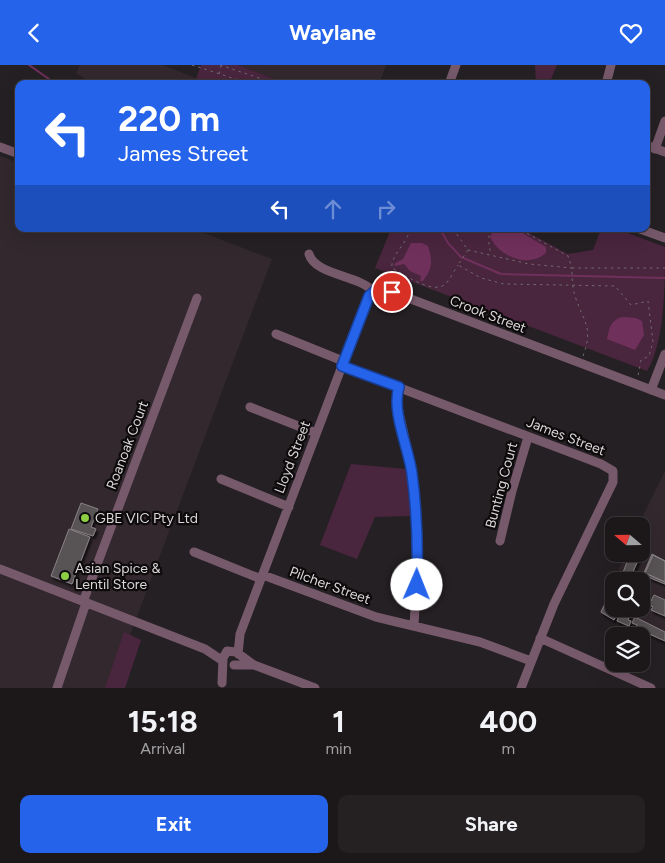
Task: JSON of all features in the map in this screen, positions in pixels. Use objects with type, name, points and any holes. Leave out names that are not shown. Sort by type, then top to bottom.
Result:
[{"type":"street","points":[[450,80],[456,65]]},
{"type":"street","points":[[607,80],[611,65]]},
{"type":"street","points":[[665,121],[651,147],[665,152]]},
{"type":"street","points":[[0,147],[15,153]]},
{"type":"street","points":[[648,232],[665,238]]},
{"type":"street","name":"Crook Street","points":[[309,255],[316,265],[360,282],[373,291],[387,290],[665,395]]},
{"type":"street","name":"Lloyd Street","points":[[238,655],[240,634],[367,299],[373,291]]},
{"type":"street","name":"Roanoak Court","points":[[57,688],[85,602],[197,298]]},
{"type":"street","name":"James Street","points":[[276,334],[399,387],[607,467],[614,475],[540,639],[521,688]]},
{"type":"street","points":[[651,390],[665,354]]},
{"type":"street","points":[[399,387],[397,404],[410,465],[416,514],[417,571],[414,626]]},
{"type":"street","points":[[250,407],[316,433]]},
{"type":"street","name":"Bunting Court","points":[[500,541],[528,437]]},
{"type":"street","points":[[221,479],[289,507]]},
{"type":"street","name":"Pilcher Street","points":[[194,552],[376,617],[488,644],[532,661]]},
{"type":"street","points":[[0,569],[204,649],[228,665],[254,665]]},
{"type":"street","name":"Lloyd Street","points":[[227,651],[240,634]]},
{"type":"street","points":[[540,639],[651,688]]},
{"type":"street","points":[[204,649],[233,651],[254,665],[314,688]]},
{"type":"street","points":[[221,686],[227,651]]},
{"type":"street","points":[[221,686],[238,661],[238,655]]},
{"type":"path","points":[[192,65],[237,80]]},
{"type":"path","points":[[219,75],[221,65],[265,80]]},
{"type":"path","points":[[409,232],[408,239],[394,259],[392,268],[421,283],[436,287],[445,284],[468,250]]},
{"type":"path","points":[[455,232],[468,250],[529,263],[572,269],[665,268]]},
{"type":"path","points":[[489,232],[489,247],[492,255]]},
{"type":"path","points":[[524,232],[568,256],[577,303],[586,319],[589,334],[580,364]]},
{"type":"path","points":[[458,264],[482,278],[496,283],[572,283],[614,286],[631,305],[648,301],[652,345],[649,356],[641,361],[641,368],[635,384]]},
{"type":"shaded area","points":[[80,65],[163,65],[200,80],[87,80],[76,73]]},
{"type":"shaded area","points":[[201,65],[238,65],[277,80],[199,80],[196,79]]},
{"type":"shaded area","points":[[238,65],[386,65],[380,80],[277,80]]},
{"type":"shaded area","points":[[535,65],[557,65],[551,80],[536,80]]},
{"type":"shaded area","points":[[0,156],[15,162],[15,232],[201,232],[272,259],[130,635],[141,640],[125,688],[0,688]]},
{"type":"shaded area","points":[[390,232],[528,232],[568,254],[593,250],[600,232],[625,232],[665,247],[663,312],[661,329],[653,359],[647,371],[375,268]]},
{"type":"shaded area","points":[[492,232],[521,232],[546,247],[546,253],[539,258],[531,260],[515,258],[500,250],[490,237]]},
{"type":"shaded area","points":[[411,243],[422,243],[428,246],[431,265],[423,281],[420,281],[421,276],[410,271],[404,264],[395,266],[394,264],[403,259]]},
{"type":"shaded area","points":[[623,317],[636,318],[642,321],[644,335],[635,350],[607,339],[613,322]]},
{"type":"shaded area","points":[[351,464],[406,469],[411,516],[375,517],[357,559],[320,545]]},
{"type":"shaded area","points":[[665,471],[665,643],[650,636],[650,627],[630,627],[608,617],[650,617],[650,572],[618,572],[622,563],[650,563],[650,517],[642,517]]},
{"type":"shaded area","points":[[605,600],[605,616],[599,613]]},
{"type":"shaded area","points":[[124,632],[141,640],[125,688],[105,688]]},
{"type":"building","name":"GBE VIC Pty Ltd","points":[[81,503],[98,509],[91,527],[96,529],[93,536],[71,529]]},
{"type":"building","points":[[69,529],[90,537],[72,584],[51,576]]},
{"type":"building","points":[[653,555],[665,561],[665,582],[650,575],[650,572],[645,572]]},
{"type":"building","points":[[627,563],[637,563],[633,572],[623,572]]},
{"type":"building","points":[[650,575],[665,582],[665,584],[650,578]]},
{"type":"building","points":[[654,595],[665,600],[665,616],[651,610],[653,607],[650,606]]},
{"type":"building","points":[[605,604],[605,614],[601,612]]},
{"type":"building","points":[[619,617],[629,617],[628,620],[631,621],[629,626],[617,621]]},
{"type":"building","points":[[635,617],[665,632],[665,641],[650,634],[650,627],[636,627],[637,625],[632,623]]},
{"type":"waterway","points":[[29,65],[50,80]]},
{"type":"waterway","points":[[442,232],[448,243],[461,257],[501,274],[665,278]]},
{"type":"place","name":"GBE VIC Pty Ltd","points":[[85,518]]},
{"type":"place","name":"Asian Spice & Lentil Store","points":[[65,576]]},
{"type":"route","points":[[392,292],[385,289],[377,289],[369,296],[342,366],[399,387],[396,398],[409,457],[415,499],[417,585]]}]
